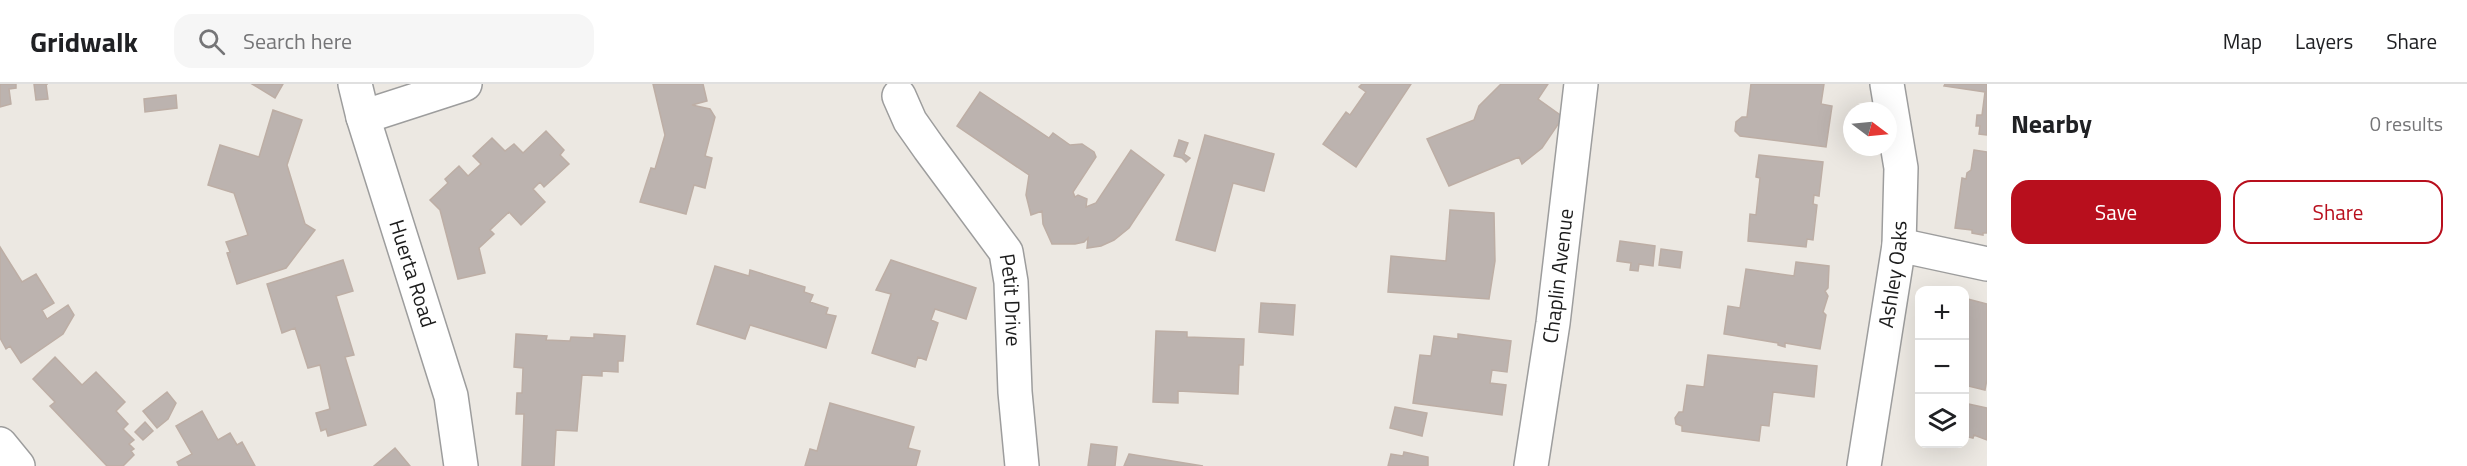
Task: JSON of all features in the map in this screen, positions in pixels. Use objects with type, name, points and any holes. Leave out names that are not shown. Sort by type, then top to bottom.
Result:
[{"type":"street","name":"Huerta Road","points":[[355,84],[363,117],[451,396],[461,466]]},
{"type":"street","points":[[363,117],[465,84]]},
{"type":"street","name":"Chaplin Avenue","points":[[1531,466],[1553,323],[1581,84]]},
{"type":"street","name":"Ashley Oaks","points":[[1864,466],[1899,244],[1901,168],[1887,84]]},
{"type":"street","name":"Petit Drive","points":[[899,96],[910,121],[1006,252],[1011,282],[1015,392],[1022,466]]},
{"type":"street","points":[[1899,244],[1987,264]]},
{"type":"street","points":[[0,444],[18,466]]},
{"type":"building","points":[[0,84],[16,84],[16,88],[9,89],[11,104],[0,107]]},
{"type":"building","points":[[34,84],[46,84],[48,99],[36,100]]},
{"type":"building","points":[[252,84],[283,84],[275,98]]},
{"type":"building","points":[[653,84],[703,84],[707,101],[692,105],[710,109],[715,117],[705,156],[712,158],[705,188],[694,185],[686,214],[640,202],[651,168],[655,169],[665,135]]},
{"type":"building","points":[[1362,84],[1411,84],[1356,167],[1323,144],[1346,112],[1350,115],[1366,92],[1359,87]]},
{"type":"building","points":[[1501,84],[1548,84],[1538,99],[1563,117],[1542,148],[1522,164],[1519,157],[1449,186],[1427,139],[1474,120],[1479,106]]},
{"type":"building","points":[[1751,84],[1824,84],[1821,104],[1832,106],[1826,147],[1740,136],[1735,131],[1736,122],[1742,117],[1747,117]]},
{"type":"building","points":[[1945,84],[1987,84],[1987,135],[1979,134],[1980,126],[1976,126],[1977,115],[1982,115],[1985,92],[1944,86]]},
{"type":"building","points":[[980,92],[1049,138],[1053,133],[1070,145],[1082,144],[1094,152],[1096,157],[1073,192],[1075,197],[1078,195],[1087,199],[1086,207],[1096,203],[1131,150],[1164,175],[1129,228],[1114,240],[1101,246],[1087,248],[1088,238],[1084,242],[1075,244],[1052,244],[1043,224],[1042,211],[1031,215],[1026,195],[1029,175],[957,126]]},
{"type":"building","points":[[176,95],[177,108],[145,112],[144,99]]},
{"type":"building","points":[[273,110],[302,120],[287,165],[305,224],[315,230],[286,268],[237,284],[227,253],[230,252],[226,242],[248,235],[234,193],[208,185],[220,145],[259,157]]},
{"type":"building","points":[[546,131],[564,150],[560,155],[569,164],[544,187],[540,182],[533,189],[545,202],[521,225],[509,212],[490,230],[494,234],[479,248],[485,273],[458,279],[440,210],[430,200],[448,183],[445,179],[459,166],[468,176],[481,164],[473,156],[492,138],[505,151],[514,144],[523,153]]},
{"type":"building","points":[[1205,135],[1274,154],[1264,191],[1233,183],[1215,251],[1176,240]]},
{"type":"building","points":[[1179,140],[1188,143],[1184,154],[1190,158],[1186,162],[1174,156]]},
{"type":"building","points":[[1974,150],[1987,152],[1987,233],[1983,235],[1972,233],[1972,230],[1955,228],[1962,178],[1966,179],[1967,173],[1971,170]]},
{"type":"building","points":[[1759,155],[1823,162],[1819,196],[1814,195],[1813,204],[1817,205],[1813,240],[1807,239],[1806,247],[1748,241],[1750,214],[1756,215],[1760,178],[1756,177]]},
{"type":"building","points":[[1450,210],[1494,213],[1495,261],[1489,299],[1388,292],[1391,256],[1446,261]]},
{"type":"building","points":[[1620,241],[1655,246],[1653,266],[1639,264],[1638,271],[1630,270],[1631,263],[1617,261]]},
{"type":"building","points":[[0,247],[22,282],[36,274],[54,303],[42,310],[47,319],[68,305],[74,315],[63,334],[21,363],[10,346],[6,349],[0,338]]},
{"type":"building","points":[[1661,249],[1682,252],[1680,268],[1659,265]]},
{"type":"building","points":[[343,260],[353,291],[336,296],[354,355],[345,357],[366,425],[328,436],[326,429],[321,431],[316,413],[330,409],[320,365],[308,368],[295,328],[282,333],[267,284]]},
{"type":"building","points":[[891,260],[976,288],[966,319],[935,309],[931,320],[938,323],[926,360],[918,357],[915,367],[872,353],[891,294],[876,290]]},
{"type":"building","points":[[1796,262],[1829,266],[1828,288],[1825,291],[1828,296],[1823,312],[1826,315],[1820,349],[1785,343],[1785,347],[1778,343],[1724,334],[1728,306],[1740,308],[1746,269],[1794,276]]},
{"type":"building","points":[[715,266],[749,276],[750,270],[805,287],[804,292],[813,295],[810,302],[828,308],[826,314],[836,316],[826,348],[750,325],[745,339],[697,324]]},
{"type":"building","points":[[1969,299],[1987,304],[1985,390],[1969,386]]},
{"type":"building","points":[[1261,303],[1295,305],[1293,335],[1259,332]]},
{"type":"building","points":[[1156,331],[1187,332],[1187,337],[1244,339],[1243,365],[1239,365],[1238,394],[1178,391],[1178,403],[1153,402]]},
{"type":"building","points":[[516,334],[547,336],[546,340],[570,341],[571,337],[594,338],[594,334],[625,336],[623,361],[618,361],[618,372],[602,371],[602,376],[582,375],[577,431],[556,430],[554,466],[522,466],[524,414],[516,414],[517,393],[522,393],[523,368],[514,367]]},
{"type":"building","points":[[1458,334],[1511,341],[1507,372],[1492,370],[1490,383],[1506,385],[1502,415],[1413,403],[1420,355],[1431,356],[1434,336],[1458,339]]},
{"type":"building","points":[[1708,355],[1817,366],[1814,397],[1773,392],[1769,426],[1761,425],[1759,441],[1682,431],[1682,426],[1676,424],[1675,418],[1679,412],[1683,412],[1687,385],[1704,387]]},
{"type":"building","points":[[55,357],[82,385],[96,372],[125,402],[116,411],[128,424],[123,429],[134,440],[129,444],[134,449],[131,451],[134,455],[123,466],[107,466],[50,406],[55,402],[33,379]]},
{"type":"building","points":[[167,392],[176,403],[168,419],[157,428],[143,411]]},
{"type":"building","points":[[830,403],[914,427],[908,448],[920,451],[916,466],[805,466],[810,449],[817,451]]},
{"type":"building","points":[[1969,404],[1987,408],[1987,440],[1974,435],[1973,438],[1969,437]]},
{"type":"building","points":[[1395,407],[1427,413],[1422,436],[1390,428]]},
{"type":"building","points":[[202,411],[218,440],[230,433],[237,445],[242,442],[255,466],[179,466],[177,462],[192,454],[176,426]]},
{"type":"building","points":[[145,422],[153,431],[143,440],[135,432]]},
{"type":"building","points":[[1091,444],[1117,447],[1115,466],[1088,466]]},
{"type":"building","points":[[395,448],[410,466],[374,466]]},
{"type":"building","points":[[1404,452],[1428,457],[1428,466],[1388,466],[1391,454],[1403,456]]},
{"type":"building","points":[[1129,454],[1203,466],[1124,466]]}]
